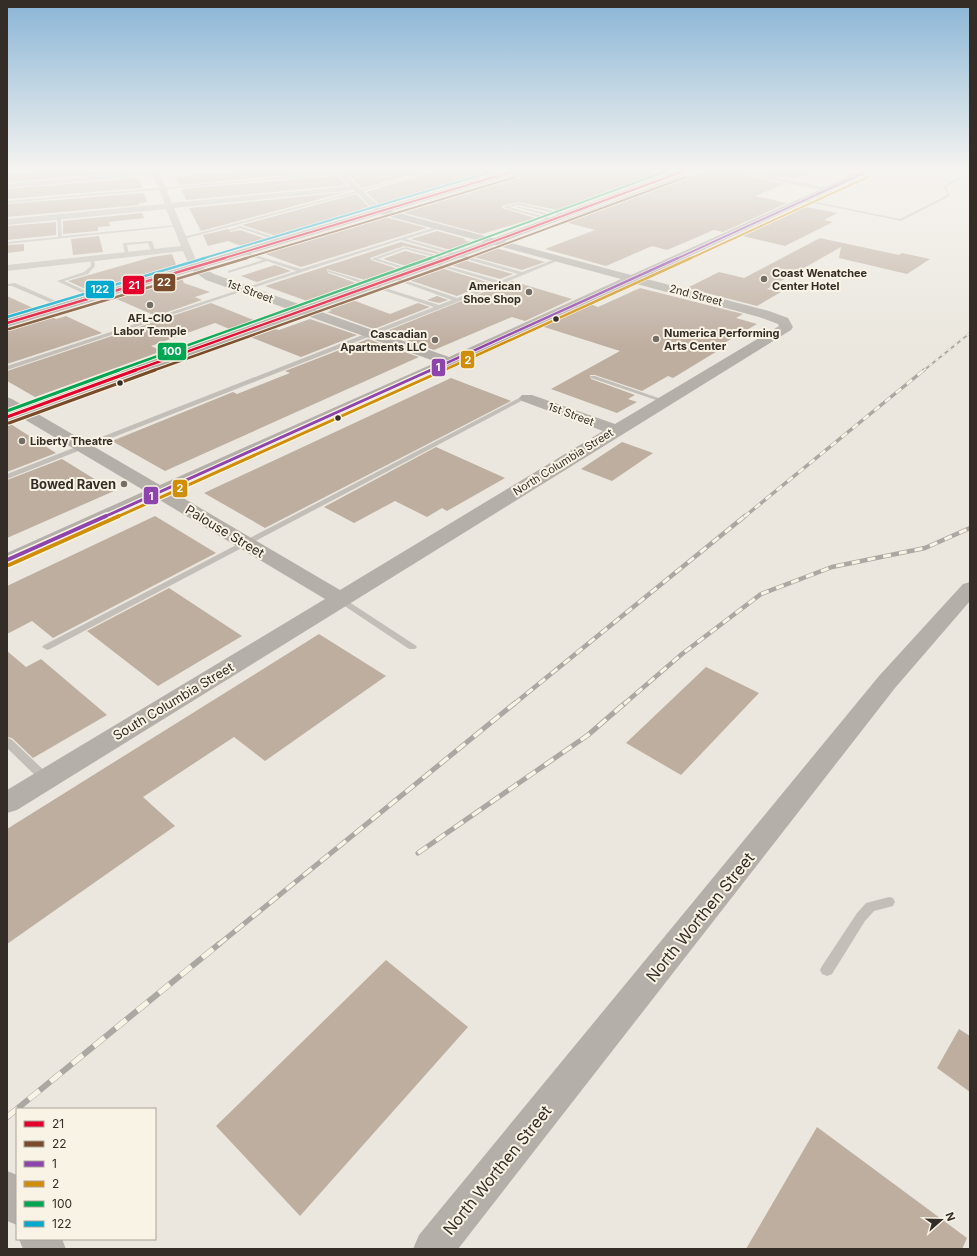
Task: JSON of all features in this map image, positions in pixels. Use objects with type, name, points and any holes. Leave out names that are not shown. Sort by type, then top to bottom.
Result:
[{"type":"main road","points":[[7,323],[319,230]]},
{"type":"main road","points":[[15,414],[526,230]]},
{"type":"street","points":[[178,230],[194,267]]},
{"type":"street","name":"2nd Street","points":[[448,230],[764,314],[779,319],[787,325]]},
{"type":"street","points":[[7,560],[635,279],[739,230]]},
{"type":"street","points":[[7,268],[154,252],[184,243]]},
{"type":"street","name":"1st Street","points":[[194,267],[204,275],[450,362]]},
{"type":"street","name":"North Columbia Street","points":[[340,599],[615,430],[783,330],[787,325]]},
{"type":"street","name":"1st Street","points":[[526,398],[615,430]]},
{"type":"street","name":"Palouse Street","points":[[7,402],[15,414],[83,447],[340,599]]},
{"type":"street","name":"North Worthen Street","points":[[433,1249],[888,682],[970,588]]},
{"type":"street","name":"South Columbia Street","points":[[7,803],[340,599]]},
{"type":"street","points":[[7,1190],[16,1204]]},
{"type":"street","points":[[40,1240],[46,1249]]},
{"type":"lane","points":[[59,230],[60,238]]},
{"type":"lane","points":[[7,245],[141,230]]},
{"type":"lane","points":[[184,243],[228,230]]},
{"type":"lane","points":[[184,243],[231,230]]},
{"type":"lane","points":[[248,230],[282,241]]},
{"type":"lane","points":[[7,368],[244,289],[431,230]]},
{"type":"lane","points":[[401,239],[523,274]]},
{"type":"lane","points":[[412,271],[373,259],[405,248],[501,283]]},
{"type":"lane","points":[[244,252],[301,271]]},
{"type":"lane","points":[[92,259],[93,266],[86,273],[59,281],[95,297]]},
{"type":"lane","points":[[7,477],[560,259]]},
{"type":"lane","points":[[230,272],[267,260]]},
{"type":"lane","points":[[330,271],[440,307]]},
{"type":"lane","points":[[392,278],[458,300]]},
{"type":"lane","points":[[7,285],[13,284],[63,306]]},
{"type":"lane","points":[[593,377],[664,401]]},
{"type":"lane","points":[[47,647],[244,542],[526,398]]},
{"type":"lane","points":[[340,599],[412,647]]},
{"type":"lane","points":[[7,742],[46,779]]},
{"type":"lane","points":[[828,970],[861,917],[870,907],[889,902]]},
{"type":"building","points":[[7,230],[56,230],[56,235],[7,240]]},
{"type":"building","points":[[63,230],[98,230],[98,231],[63,234]]},
{"type":"building","points":[[225,230],[229,230],[231,232],[240,230],[269,240],[244,247],[228,241],[208,246],[203,235]]},
{"type":"building","points":[[256,230],[303,230],[279,237]]},
{"type":"building","points":[[335,230],[422,230],[301,267],[260,252]]},
{"type":"building","points":[[466,230],[497,230],[482,234]]},
{"type":"building","points":[[594,230],[728,230],[723,232],[714,230],[667,250],[652,246],[606,266],[545,249],[595,230]]},
{"type":"building","points":[[750,230],[818,230],[785,246],[738,235]]},
{"type":"building","points":[[437,231],[476,243],[454,251],[411,239]]},
{"type":"building","points":[[99,236],[103,252],[73,255],[71,239]]},
{"type":"building","points":[[820,238],[899,255],[902,253],[930,259],[907,274],[839,258],[841,247],[767,289],[781,292],[757,306],[687,288],[719,272],[744,278]]},
{"type":"building","points":[[401,242],[445,254],[442,255],[404,246],[370,258],[371,260],[401,270],[365,280],[327,269],[328,273],[356,283],[330,292],[334,294],[310,302],[265,286]]},
{"type":"building","points":[[24,244],[24,251],[7,253],[7,245]]},
{"type":"building","points":[[492,247],[545,262],[522,270],[470,256]]},
{"type":"building","points":[[405,251],[433,258],[409,267],[383,259]]},
{"type":"building","points":[[172,254],[177,267],[98,291],[90,291],[68,281],[152,257]]},
{"type":"building","points":[[460,259],[513,274],[500,279],[446,264]]},
{"type":"building","points":[[275,265],[291,271],[257,282],[241,276]]},
{"type":"building","points":[[438,267],[490,283],[457,296],[406,279]]},
{"type":"building","points":[[181,276],[184,283],[210,292],[195,297],[202,300],[156,316],[112,297]]},
{"type":"building","points":[[512,281],[572,299],[525,321],[512,317],[434,350],[384,332]]},
{"type":"building","name":"Numerica Performing Arts Center","points":[[640,288],[743,314],[736,318],[757,324],[719,346],[724,347],[673,378],[668,376],[642,391],[595,375],[590,375],[591,379],[635,395],[628,399],[637,402],[617,413],[551,389],[620,351],[541,326],[590,304],[598,307]]},
{"type":"building","points":[[7,296],[35,309],[7,317]]},
{"type":"building","points":[[437,296],[448,300],[439,303],[427,300]]},
{"type":"building","points":[[350,299],[390,314],[418,303],[430,307],[374,329],[327,312],[332,311],[325,308]]},
{"type":"building","points":[[211,303],[256,321],[232,330],[215,323],[151,346],[162,351],[35,397],[7,381],[7,371]]},
{"type":"building","points":[[50,316],[56,319],[66,316],[102,333],[7,364],[7,328]]},
{"type":"building","points":[[310,319],[357,335],[301,357],[248,336],[271,328],[279,330]]},
{"type":"building","points":[[368,339],[419,357],[165,471],[112,441],[233,392],[237,394],[290,373],[285,371]]},
{"type":"building","points":[[451,378],[511,401],[265,528],[204,493]]},
{"type":"building","name":"Liberty Theatre","points":[[7,423],[9,423],[56,453],[7,472]]},
{"type":"building","points":[[622,442],[653,453],[612,481],[581,469]]},
{"type":"building","points":[[436,447],[505,478],[447,511],[442,508],[427,517],[395,501],[354,523],[324,507]]},
{"type":"building","points":[[62,459],[114,491],[7,538],[7,480]]},
{"type":"building","points":[[155,516],[216,553],[53,638],[32,621],[7,634],[7,586]]},
{"type":"building","points":[[169,588],[242,636],[158,686],[87,631]]},
{"type":"building","points":[[319,634],[386,676],[265,761],[234,737],[143,797],[175,826],[7,944],[7,829]]},
{"type":"building","points":[[7,651],[26,667],[41,659],[107,715],[33,758],[12,738],[7,737]]},
{"type":"building","points":[[706,667],[759,693],[681,775],[626,743]]},
{"type":"building","points":[[386,960],[468,1027],[300,1216],[216,1126]]},
{"type":"building","points":[[959,1029],[970,1036],[970,1092],[937,1068]]},
{"type":"building","points":[[817,1127],[967,1238],[962,1249],[746,1249]]},
{"type":"railway","points":[[923,371],[970,333]]},
{"type":"railway","points":[[744,517],[924,370]]},
{"type":"railway","points":[[514,704],[745,516]]},
{"type":"railway","points":[[624,704],[682,654],[761,594],[832,567],[925,548],[970,528]]},
{"type":"railway","points":[[218,945],[515,703]]},
{"type":"railway","points":[[418,853],[588,735],[625,703]]},
{"type":"railway","points":[[18,1108],[219,944]]},
{"type":"railway","points":[[7,1117],[16,1110]]},
{"type":"transit line","name":"122","points":[[7,317],[298,230]]},
{"type":"transit line","name":"21","points":[[7,323],[318,230]]},
{"type":"transit line","name":"22","points":[[9,329],[341,230]]},
{"type":"transit line","name":"100","points":[[7,411],[508,230]]},
{"type":"transit line","name":"21","points":[[7,417],[526,230]]},
{"type":"transit line","name":"22","points":[[9,423],[544,230]]},
{"type":"transit line","name":"1","points":[[7,560],[450,362],[740,230]]},
{"type":"transit line","name":"2","points":[[9,565],[452,367],[753,230]]},
{"type":"place","name":"Coast Wenatchee Center Hotel","points":[[764,279]]},
{"type":"place","name":"American Shoe Shop","points":[[529,292]]},
{"type":"place","name":"AFL-CIO Labor Temple","points":[[150,305]]},
{"type":"place","name":"Numerica Performing Arts Center","points":[[656,339]]},
{"type":"place","name":"Cascadian Apartments LLC","points":[[435,340]]},
{"type":"place","name":"Liberty Theatre","points":[[22,441]]},
{"type":"place","name":"Bowed Raven","points":[[124,484]]}]
